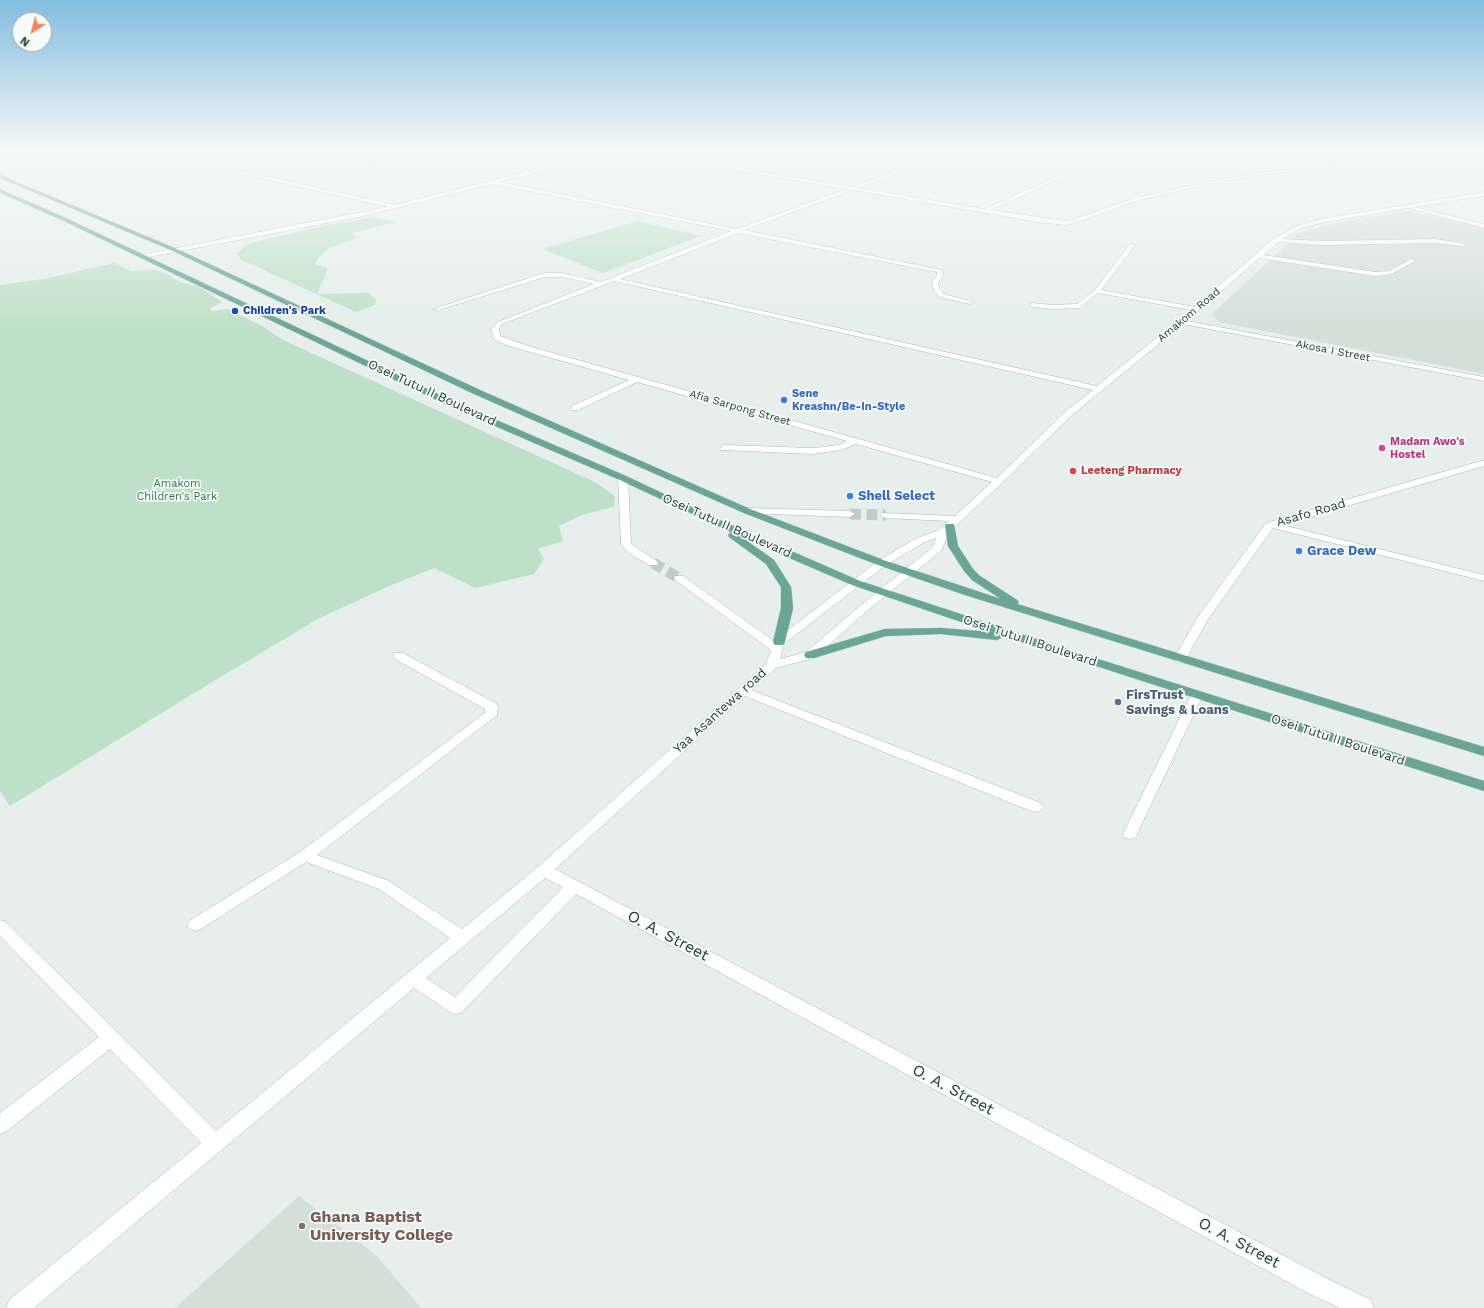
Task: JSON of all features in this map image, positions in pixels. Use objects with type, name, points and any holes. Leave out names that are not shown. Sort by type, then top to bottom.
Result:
[{"type":"main road","name":"Osei Tutu II Boulevard","points":[[40,209],[143,256],[454,405],[623,478],[709,519],[856,583],[1017,637],[1484,786]]},
{"type":"main road","name":"Osei Tutu II Boulevard","points":[[78,209],[175,250],[477,392],[747,512],[908,572],[1180,659],[1484,752]]},
{"type":"main road","points":[[709,519],[770,562],[780,574],[786,587],[787,608],[778,646]]},
{"type":"main road","points":[[950,525],[953,546],[969,571],[976,578],[1025,610]]},
{"type":"main road","points":[[810,655],[885,633],[941,631],[1017,637]]},
{"type":"street","points":[[143,256],[311,225],[382,209]]},
{"type":"street","points":[[628,209],[940,271],[940,276],[935,282],[936,288],[941,296],[970,302]]},
{"type":"street","points":[[436,310],[546,275],[562,275],[602,284],[795,209]]},
{"type":"street","points":[[973,209],[1038,220],[1065,222],[1074,222],[1109,209]]},
{"type":"street","points":[[984,211],[988,209]]},
{"type":"street","name":"Amakom Road","points":[[778,646],[882,563],[919,540],[950,525],[999,481],[1069,413],[1182,322],[1275,240],[1299,227],[1329,220],[1394,209]]},
{"type":"street","points":[[1414,209],[1484,226]]},
{"type":"street","points":[[1275,240],[1322,243],[1435,241],[1462,245]]},
{"type":"street","points":[[1032,304],[1079,306],[1097,291],[1132,245]]},
{"type":"street","points":[[1258,256],[1375,274],[1390,273],[1413,260]]},
{"type":"street","points":[[614,279],[1099,389]]},
{"type":"street","name":"Afia Sarpong Street","points":[[602,284],[500,323],[495,329],[497,337],[508,343],[999,481]]},
{"type":"street","points":[[1097,291],[1196,309]]},
{"type":"street","name":"Akosa I Street","points":[[1182,322],[1484,380]]},
{"type":"street","points":[[575,408],[636,379]]},
{"type":"street","points":[[724,448],[813,451],[841,447],[855,441]]},
{"type":"street","name":"Asafo Road","points":[[1180,659],[1203,618],[1270,525],[1484,463]]},
{"type":"street","points":[[623,478],[626,544],[636,553],[654,563]]},
{"type":"street","points":[[747,512],[850,514]]},
{"type":"street","points":[[886,515],[950,525]]},
{"type":"street","name":"Amakom Road","points":[[908,572],[938,548],[950,525]]},
{"type":"street","points":[[1270,525],[1484,578]]},
{"type":"street","name":"Yaa Asantewa road","points":[[17,1308],[544,870],[772,665],[810,655],[908,572]]},
{"type":"street","points":[[680,578],[778,646],[772,665]]},
{"type":"street","points":[[194,926],[305,856],[491,715],[492,707],[399,656]]},
{"type":"street","points":[[742,691],[1036,807]]},
{"type":"street","points":[[1130,834],[1197,695]]},
{"type":"street","points":[[305,856],[384,885],[462,938]]},
{"type":"street","name":"O. A. Street","points":[[544,870],[1316,1285],[1363,1308]]},
{"type":"street","points":[[413,979],[456,1007],[574,886]]},
{"type":"street","points":[[0,926],[215,1143]]},
{"type":"street","points":[[0,1125],[111,1038]]},
{"type":"shaded area","points":[[1408,211],[1484,227],[1484,374],[1219,322],[1212,314],[1299,233],[1339,222]]},
{"type":"shaded area","name":"Ghana Baptist University College","points":[[299,1196],[377,1256],[421,1308],[175,1308]]},
{"type":"green space","points":[[371,217],[396,222],[352,233],[356,238],[328,249],[318,258],[315,264],[328,268],[317,294],[369,293],[376,300],[375,305],[356,312],[242,260],[237,254],[244,247],[255,242],[340,222],[349,222]]},
{"type":"green space","points":[[638,221],[701,236],[603,273],[542,249]]},
{"type":"green space","name":"Amakom Children's Park","points":[[114,263],[131,271],[157,270],[183,283],[198,286],[222,302],[209,309],[213,311],[228,309],[262,326],[283,340],[595,482],[615,496],[614,507],[582,515],[559,526],[563,541],[538,549],[544,559],[534,574],[475,588],[434,568],[387,587],[318,619],[10,806],[0,791],[0,285],[49,278]]},
{"type":"tunnel","points":[[850,514],[886,515]]},
{"type":"tunnel","points":[[653,563],[679,578]]},
{"type":"place","name":"Children's Park","points":[[235,311]]},
{"type":"place","name":"Sene Kreashn/Be-In-Style","points":[[784,400]]},
{"type":"place","name":"Madam Awo's Hostel","points":[[1382,448]]},
{"type":"place","name":"Leeteng Pharmacy","points":[[1073,471]]},
{"type":"place","name":"Shell Select","points":[[850,496]]},
{"type":"place","name":"Grace Dew","points":[[1299,551]]},
{"type":"place","name":"FirsTrust Savings & Loans","points":[[1118,702]]},
{"type":"place","name":"Ghana Baptist University College","points":[[302,1226]]}]
